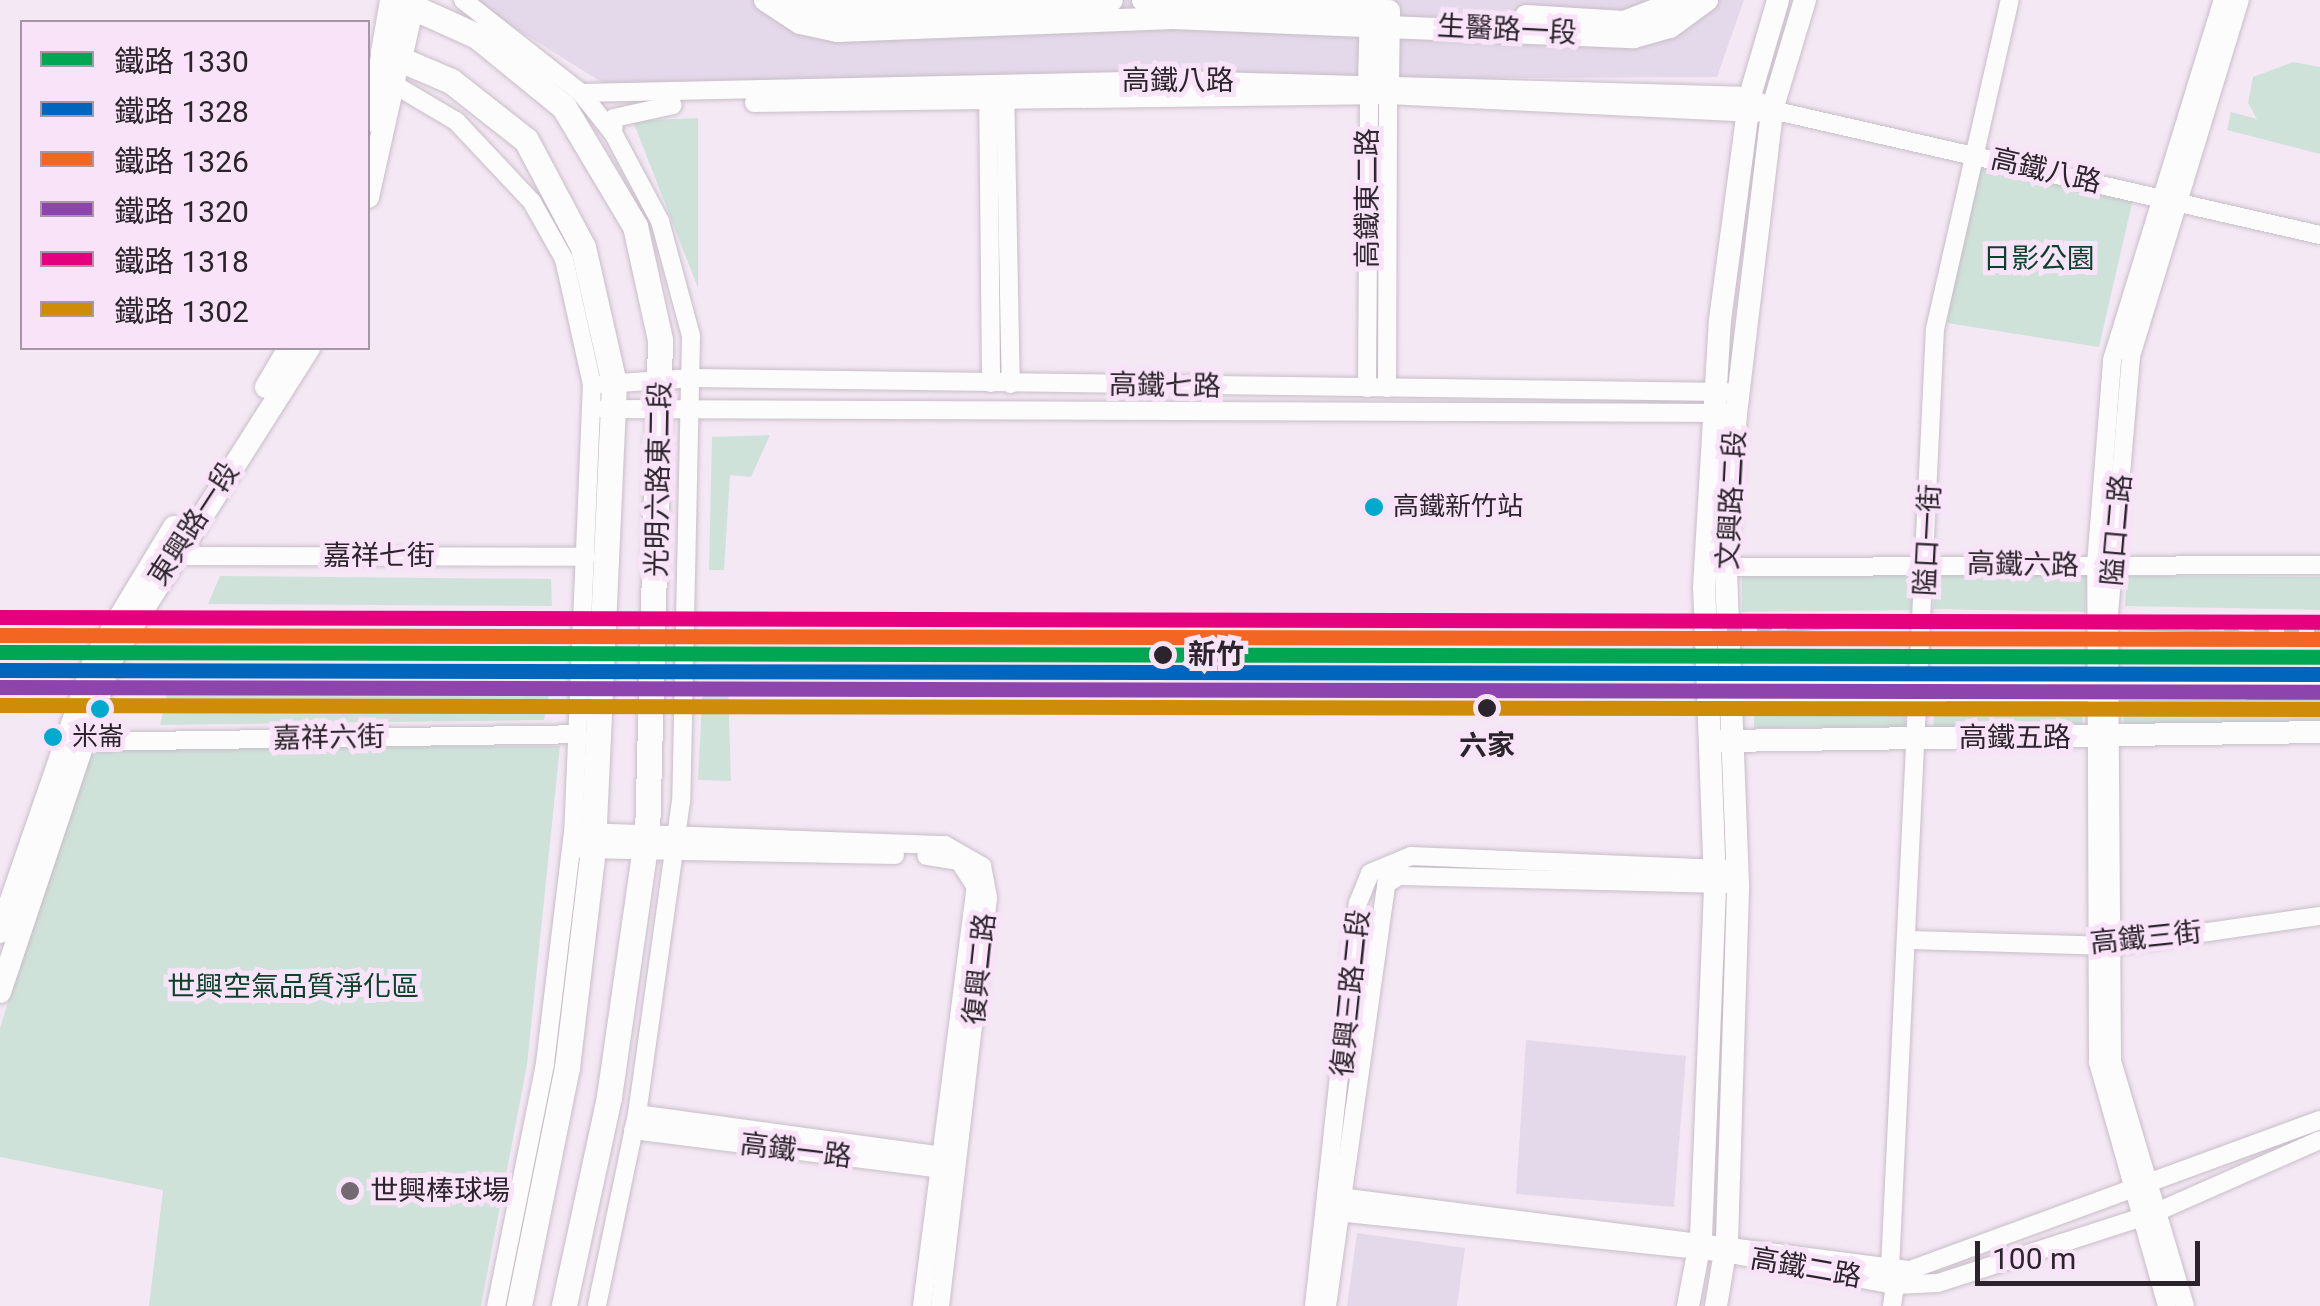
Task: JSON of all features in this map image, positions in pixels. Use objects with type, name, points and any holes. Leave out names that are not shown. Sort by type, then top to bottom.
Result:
[{"type":"main road","points":[[389,67],[403,1]]},
{"type":"main road","name":"光明六路東二段","points":[[403,1],[477,36],[564,107],[604,166],[635,226],[661,380],[646,841],[609,1097],[564,1306]]},
{"type":"main road","name":"光明六路東二段","points":[[389,67],[451,81],[526,140],[583,247],[603,384],[583,840],[567,1066],[520,1306]]},
{"type":"street","name":"光明六路東二段","points":[[463,0],[581,94],[614,133],[660,221],[694,378],[676,843],[635,1122],[596,1306]]},
{"type":"street","name":"生醫路一段","points":[[765,0],[800,24],[836,31],[1112,0]]},
{"type":"street","name":"生醫路一段","points":[[791,0],[836,12],[1380,15],[1624,22],[1681,0]]},
{"type":"street","name":"生醫路一段","points":[[1143,0],[1634,37],[1708,0]]},
{"type":"street","name":"文興路二段","points":[[1716,1306],[1726,1247],[1726,876],[1709,742],[1708,691],[1749,106],[1778,0]]},
{"type":"street","name":"文興路二段","points":[[1688,1306],[1700,1245],[1735,741],[1726,567],[1726,403],[1772,110],[1804,0]]},
{"type":"street","name":"隘口一街","points":[[1892,1306],[1928,564],[1935,329],[1970,154],[2010,0]]},
{"type":"street","name":"隘口二路","points":[[2167,1306],[2138,1194],[2112,1061],[2104,946],[2104,566],[2131,356],[2164,198],[2222,0]]},
{"type":"street","name":"隘口二路","points":[[2164,198],[2240,0]]},
{"type":"street","name":"高鐵東二路","points":[[1377,388],[1380,15]]},
{"type":"street","points":[[370,117],[389,67]]},
{"type":"street","points":[[370,185],[389,67]]},
{"type":"street","name":"高鐵八路","points":[[614,133],[614,118],[664,105],[997,88]]},
{"type":"street","name":"高鐵八路","points":[[581,94],[997,88],[1378,89],[1749,106],[2320,235]]},
{"type":"street","points":[[991,384],[997,88]]},
{"type":"street","points":[[997,88],[1011,384]]},
{"type":"street","name":"東興路一段","points":[[0,932],[115,613],[288,350]]},
{"type":"street","name":"東興路一段","points":[[0,992],[111,660],[171,556],[308,350]]},
{"type":"street","name":"高鐵七路","points":[[603,384],[694,378],[1377,388],[1726,403]]},
{"type":"street","name":"高鐵七路","points":[[604,409],[1726,403]]},
{"type":"street","name":"光明六路東二段","points":[[496,1306],[583,840],[576,734],[586,557],[604,409]]},
{"type":"street","name":"嘉祥七街","points":[[171,556],[586,557]]},
{"type":"street","name":"高鐵六路","points":[[1726,567],[2320,565]]},
{"type":"street","name":"高鐵五路","points":[[1708,691],[2320,688]]},
{"type":"street","name":"高鐵五路","points":[[1709,742],[2320,732]]},
{"type":"street","name":"嘉祥六街","points":[[81,742],[576,734]]},
{"type":"street","name":"復興二路","points":[[583,840],[944,856],[970,872],[975,906],[940,1306]]},
{"type":"street","name":"復興三路二段","points":[[1327,1306],[1358,903],[1370,873],[1411,856],[1726,876]]},
{"type":"street","name":"高鐵三街","points":[[1911,940],[2104,946],[2320,916]]},
{"type":"street","name":"高鐵二路","points":[[1892,1277],[2138,1194],[2320,1120]]},
{"type":"street","name":"高鐵一路","points":[[635,1122],[950,1164]]},
{"type":"street","name":"高鐵二路","points":[[1337,1204],[1726,1247],[1938,1283],[2145,1217],[2320,1140]]},
{"type":"street","name":"復興二路","points":[[922,1306],[950,1164]]},
{"type":"street","name":"復興三路二段","points":[[1314,1306],[1337,1204]]},
{"type":"street","name":"隘口二路","points":[[2145,1217],[2184,1306]]},
{"type":"shaded area","points":[[470,0],[1744,0],[1717,77],[603,83]]},
{"type":"shaded area","points":[[1526,1040],[1686,1056],[1674,1207],[1516,1194]]},
{"type":"shaded area","points":[[1357,1233],[1465,1248],[1457,1306],[1347,1306]]},
{"type":"green space","points":[[2293,62],[2320,67],[2320,154],[2227,130],[2231,112],[2257,119],[2248,103],[2253,77]]},
{"type":"green space","points":[[698,118],[698,288],[633,121]]},
{"type":"green space","name":"日影公園","points":[[1974,167],[2133,199],[2099,347],[1947,323]]},
{"type":"green space","points":[[770,435],[751,477],[730,475],[724,570],[709,570],[712,437]]},
{"type":"green space","points":[[1937,570],[2087,576],[2085,612],[1933,609]]},
{"type":"green space","points":[[1742,574],[1914,574],[1912,610],[1742,612]]},
{"type":"green space","points":[[220,576],[551,579],[552,606],[208,604]]},
{"type":"green space","points":[[2127,576],[2320,577],[2320,610],[2125,606]]},
{"type":"green space","points":[[703,683],[728,684],[731,781],[698,780]]},
{"type":"green space","points":[[551,684],[544,720],[160,725],[168,689]]},
{"type":"green space","points":[[2123,694],[2320,697],[2320,725],[2124,729]]},
{"type":"green space","points":[[1905,700],[1905,727],[1754,728],[1754,701]]},
{"type":"green space","points":[[1935,701],[2083,701],[2082,730],[1933,731]]},
{"type":"green space","name":"世興空氣品質淨化區","points":[[87,746],[560,746],[527,1065],[481,1306],[149,1306],[163,1190],[0,1157],[0,1028]]},
{"type":"railway","points":[[1712,631],[1909,620],[2320,630]]},
{"type":"rail line","name":"1318","points":[[0,617],[2320,622]]},
{"type":"rail line","name":"1326","points":[[0,635],[2320,639]]},
{"type":"rail line","name":"1330","points":[[0,652],[2320,657]]},
{"type":"rail line","name":"1328","points":[[0,670],[2320,674]]},
{"type":"rail line","name":"1320","points":[[0,687],[2320,692]]},
{"type":"rail line","name":"1302","points":[[0,705],[2320,709]]},
{"type":"place","name":"高鐵新竹站","points":[[1374,507]]},
{"type":"place","name":"新竹","points":[[1163,655]]},
{"type":"place","name":"六家","points":[[1487,708]]},
{"type":"place","name":"米崙","points":[[53,737]]},
{"type":"place","name":"世興棒球場","points":[[350,1191]]}]
